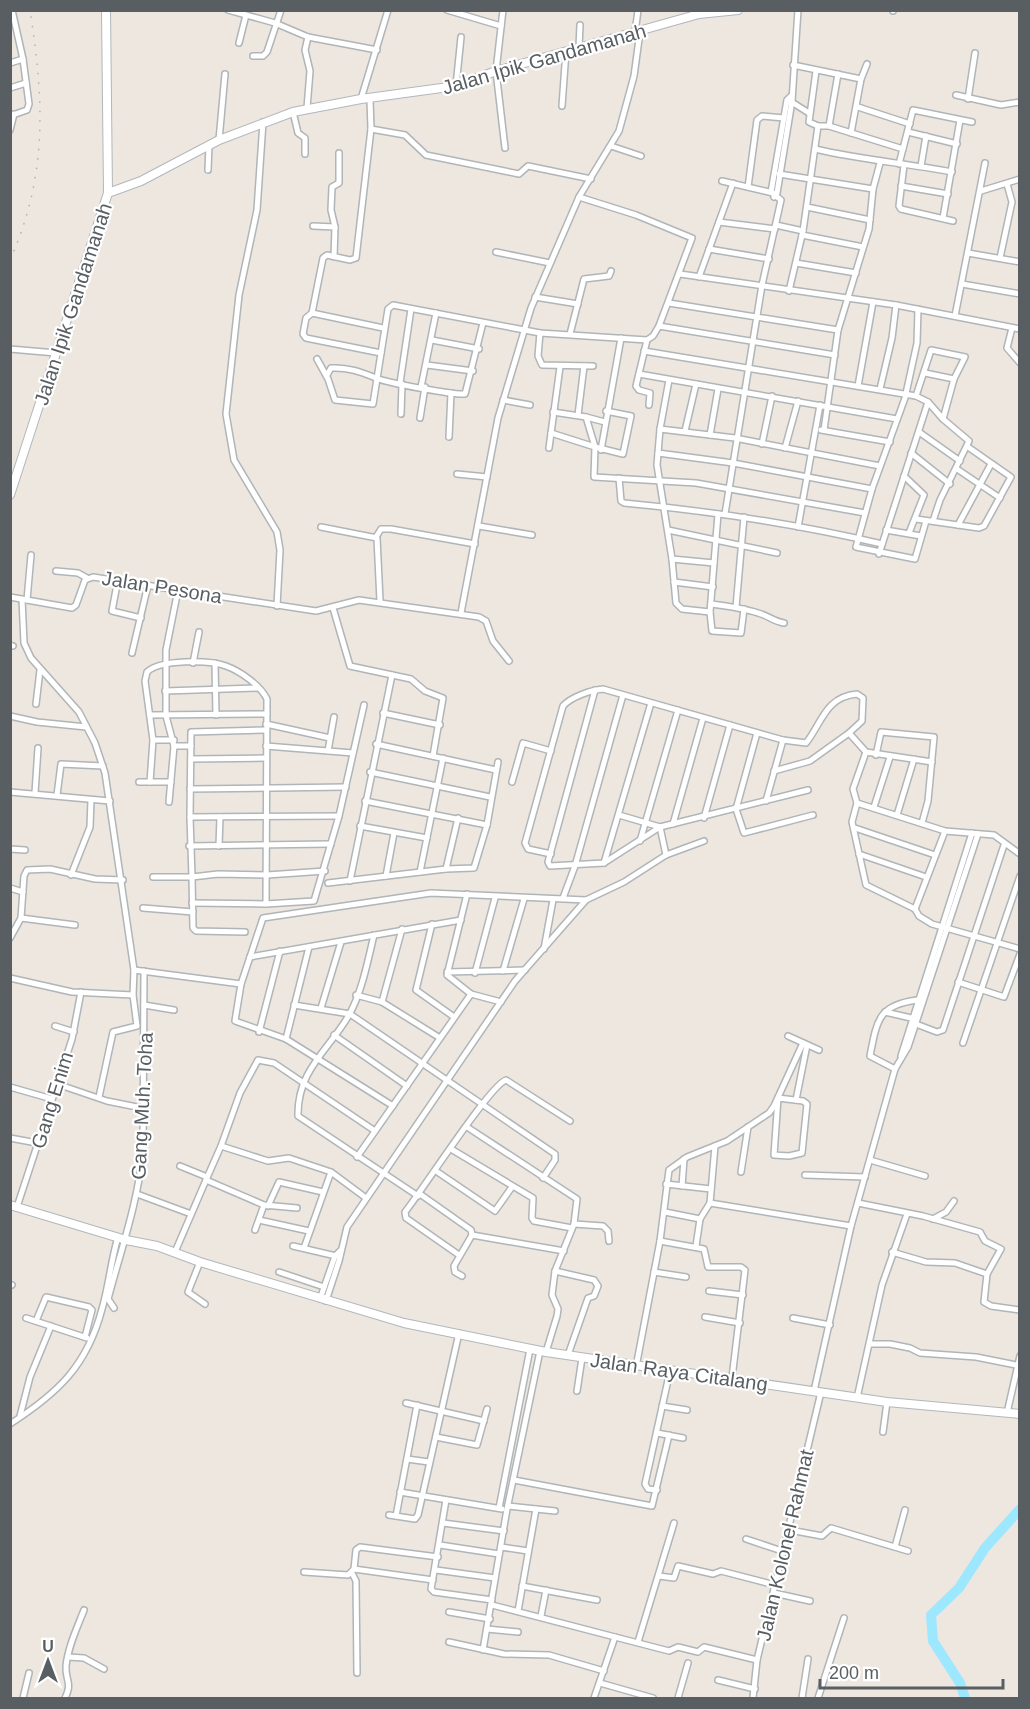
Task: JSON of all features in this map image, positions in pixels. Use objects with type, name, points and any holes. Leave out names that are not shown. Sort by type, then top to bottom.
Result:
[{"type":"street","points":[[10,129],[12,115],[28,108],[23,59],[12,10]]},
{"type":"street","points":[[106,10],[108,193]]},
{"type":"street","points":[[228,10],[275,23],[308,37],[377,50]]},
{"type":"street","points":[[253,56],[263,56],[267,52],[281,10]]},
{"type":"street","points":[[312,314],[323,258],[327,255],[354,260],[356,258],[371,129],[366,99],[388,10]]},
{"type":"street","points":[[447,10],[501,26]]},
{"type":"street","points":[[503,10],[496,71],[505,148]]},
{"type":"street","points":[[461,613],[503,400],[536,297],[550,263],[579,197],[611,146],[629,99],[638,32],[638,10]]},
{"type":"street","name":"Jalan Ipik Gandamanah","points":[[10,495],[30,440],[108,193],[141,180],[219,140],[293,112],[456,86],[496,71],[638,32],[700,12],[738,10]]},
{"type":"street","points":[[774,194],[790,99],[798,10]]},
{"type":"street","points":[[239,43],[246,15]]},
{"type":"street","points":[[579,47],[580,25]]},
{"type":"street","points":[[10,37],[18,35]]},
{"type":"street","points":[[307,108],[310,71],[304,50],[308,37]]},
{"type":"street","points":[[456,86],[461,37]]},
{"type":"street","points":[[562,106],[566,51]]},
{"type":"street","points":[[968,99],[975,53]]},
{"type":"street","points":[[10,63],[23,59]]},
{"type":"street","points":[[851,133],[858,107],[861,79],[867,64]]},
{"type":"street","points":[[793,65],[861,79]]},
{"type":"street","points":[[816,71],[809,122],[903,149]]},
{"type":"street","points":[[219,140],[225,74]]},
{"type":"street","points":[[829,126],[838,74]]},
{"type":"street","points":[[10,88],[26,83]]},
{"type":"street","points":[[956,95],[1001,105],[1020,102]]},
{"type":"street","points":[[790,99],[809,113]]},
{"type":"street","points":[[784,137],[784,118],[790,99]]},
{"type":"street","points":[[858,107],[910,124]]},
{"type":"street","points":[[953,221],[901,209],[899,206],[903,149],[913,110],[972,122]]},
{"type":"street","points":[[293,112],[298,133],[305,138],[305,154]]},
{"type":"street","points":[[748,187],[757,120],[762,116],[784,118]]},
{"type":"street","points":[[943,218],[960,120]]},
{"type":"street","points":[[263,122],[257,210],[239,295],[226,414],[234,460],[277,532],[280,550],[278,606]]},
{"type":"street","points":[[789,291],[807,207],[818,126]]},
{"type":"street","points":[[371,129],[405,135],[420,152],[465,164],[519,174],[526,166],[544,166],[591,179]]},
{"type":"street","points":[[908,132],[957,144]]},
{"type":"street","points":[[921,166],[926,136]]},
{"type":"street","points":[[208,170],[209,146]]},
{"type":"street","points":[[611,146],[641,156]]},
{"type":"street","points":[[815,149],[880,163],[921,166],[952,172]]},
{"type":"street","points":[[334,257],[335,227],[331,210],[332,187],[339,183],[339,153]]},
{"type":"street","points":[[824,430],[838,330],[864,247],[873,189],[880,163]]},
{"type":"street","points":[[955,316],[985,163]]},
{"type":"street","points":[[778,174],[873,189]]},
{"type":"street","points":[[981,191],[1020,179]]},
{"type":"street","points":[[722,181],[774,194],[780,200],[762,285],[754,343],[735,438],[725,514]]},
{"type":"street","points":[[699,277],[733,183]]},
{"type":"street","points":[[999,258],[1012,202],[1007,184]]},
{"type":"street","points":[[901,186],[948,194]]},
{"type":"street","points":[[317,359],[327,375],[335,400],[373,404],[383,328],[391,306],[540,333],[646,340],[653,336],[669,303],[692,240],[689,235],[579,197]]},
{"type":"street","points":[[807,207],[870,220]]},
{"type":"street","points":[[719,222],[775,227],[864,247]]},
{"type":"street","points":[[313,226],[335,227]]},
{"type":"street","points":[[710,249],[769,259]]},
{"type":"street","points":[[496,252],[550,263]]},
{"type":"street","points":[[969,253],[1020,262]]},
{"type":"street","points":[[796,263],[856,273]]},
{"type":"street","points":[[570,334],[584,279],[609,276],[611,271]]},
{"type":"street","points":[[680,274],[747,285],[762,285],[846,300],[896,305],[1020,329]]},
{"type":"street","points":[[962,284],[1019,292]]},
{"type":"street","points":[[536,297],[578,304]]},
{"type":"street","points":[[858,386],[873,302]]},
{"type":"street","points":[[669,303],[838,330]]},
{"type":"street","points":[[880,390],[892,338],[896,305]]},
{"type":"street","points":[[401,414],[401,384],[411,309]]},
{"type":"street","points":[[918,309],[917,343],[890,442],[865,513],[857,549],[915,559],[926,521]]},
{"type":"street","points":[[420,418],[436,313]]},
{"type":"street","points":[[381,353],[306,338],[303,334],[306,318],[312,314],[383,328]]},
{"type":"street","points":[[327,375],[331,368],[338,368],[366,372],[376,379],[401,384],[451,393],[466,393],[479,349],[483,323]]},
{"type":"street","points":[[659,326],[835,355]]},
{"type":"street","points":[[1012,328],[1007,348],[1020,363]]},
{"type":"street","points":[[540,333],[539,361],[545,366],[593,366]]},
{"type":"street","points":[[621,338],[594,477],[660,480],[729,489],[865,513]]},
{"type":"street","points":[[432,340],[479,349]]},
{"type":"street","points":[[646,340],[637,387],[650,393],[649,405]]},
{"type":"street","points":[[10,349],[56,353]]},
{"type":"street","points":[[916,396],[931,350],[963,355],[965,360],[954,379],[943,420]]},
{"type":"street","points":[[644,351],[916,396],[928,402],[943,420],[967,439],[968,447],[940,500],[933,521]]},
{"type":"street","points":[[427,365],[473,371]]},
{"type":"street","points":[[578,415],[584,366]]},
{"type":"street","points":[[549,448],[560,367]]},
{"type":"street","points":[[925,373],[954,379]]},
{"type":"street","points":[[639,374],[897,419]]},
{"type":"street","points":[[669,380],[658,453],[677,607],[710,612]]},
{"type":"street","points":[[685,431],[696,384]]},
{"type":"street","points":[[711,435],[718,389]]},
{"type":"street","points":[[449,437],[451,393]]},
{"type":"street","points":[[762,444],[772,396]]},
{"type":"street","points":[[503,400],[530,405]]},
{"type":"street","points":[[785,448],[798,401]]},
{"type":"street","points":[[879,554],[928,402]]},
{"type":"street","points":[[798,527],[801,501],[813,454],[820,405]]},
{"type":"street","points":[[553,411],[605,422]]},
{"type":"street","points":[[551,433],[598,448],[624,453],[631,419],[629,414],[606,411]]},
{"type":"street","points":[[586,417],[598,448]]},
{"type":"street","points":[[660,429],[735,438],[880,466]]},
{"type":"street","points":[[817,429],[890,442]]},
{"type":"street","points":[[919,432],[960,461]]},
{"type":"street","points":[[916,519],[982,528],[1011,477],[968,447]]},
{"type":"street","points":[[658,453],[733,463],[872,489]]},
{"type":"street","points":[[912,453],[950,484]]},
{"type":"street","points":[[958,525],[991,464]]},
{"type":"street","points":[[957,469],[1000,498]]},
{"type":"street","points":[[457,474],[487,477]]},
{"type":"street","points":[[904,476],[924,493],[909,533]]},
{"type":"street","points":[[618,478],[621,502],[725,514],[882,544]]},
{"type":"street","points":[[718,514],[710,612],[713,632],[740,634],[744,609]]},
{"type":"street","points":[[736,607],[744,518]]},
{"type":"street","points":[[479,526],[532,536]]},
{"type":"street","points":[[321,527],[376,537],[379,542],[380,601]]},
{"type":"street","points":[[376,537],[381,529],[391,529],[475,544]]},
{"type":"street","points":[[668,530],[777,553]]},
{"type":"street","points":[[886,530],[921,536]]},
{"type":"street","points":[[31,555],[25,599],[24,643],[40,670],[76,708],[103,766],[140,971],[133,995],[137,1026],[112,1032],[99,1097]]},
{"type":"street","points":[[672,559],[714,563]]},
{"type":"street","points":[[56,571],[78,573],[87,578]]},
{"type":"street","name":"Jalan Pesona","points":[[10,597],[72,608],[76,605],[87,578],[118,579],[316,611],[355,600],[380,601],[461,613],[486,621],[493,641],[509,661]]},
{"type":"street","points":[[118,579],[112,611],[141,618]]},
{"type":"street","points":[[674,582],[712,587]]},
{"type":"street","points":[[132,653],[148,585]]},
{"type":"street","points":[[169,802],[174,743],[166,716],[165,663],[177,590]]},
{"type":"street","points":[[711,604],[744,609],[763,615],[771,621],[784,623]]},
{"type":"street","points":[[333,608],[350,666],[411,679],[425,691],[443,698],[433,756]]},
{"type":"street","points":[[193,663],[199,632]]},
{"type":"street","points":[[150,782],[153,740],[145,677],[150,669],[165,663],[215,663],[244,676],[258,688],[267,699],[266,904]]},
{"type":"street","points":[[215,663],[216,715]]},
{"type":"street","points":[[36,704],[40,670]]},
{"type":"street","points":[[350,880],[370,772],[392,675]]},
{"type":"street","points":[[165,691],[258,688]]},
{"type":"street","points":[[550,854],[528,849],[525,843],[564,703],[595,690],[603,689],[783,740],[806,743],[821,716],[847,695],[857,694],[863,698],[862,721],[851,735],[810,761],[774,771]]},
{"type":"street","points":[[595,690],[550,854],[548,862],[550,866],[604,863],[660,827],[704,818],[808,790]]},
{"type":"street","points":[[562,898],[575,866],[623,695]]},
{"type":"street","points":[[604,863],[651,703]]},
{"type":"street","points":[[192,903],[266,904],[314,901],[325,871],[364,705]]},
{"type":"street","points":[[640,841],[678,710]]},
{"type":"street","points":[[383,713],[440,725]]},
{"type":"street","points":[[150,715],[267,714]]},
{"type":"street","points":[[10,716],[37,722],[86,727]]},
{"type":"street","points":[[328,751],[334,717]]},
{"type":"street","points":[[673,824],[703,718]]},
{"type":"street","points":[[704,818],[730,725]]},
{"type":"street","points":[[245,932],[196,931],[193,928],[189,846],[190,735],[194,729],[266,727],[330,738]]},
{"type":"street","points":[[876,755],[881,732],[932,736],[934,740],[928,801],[922,823]]},
{"type":"street","points":[[757,733],[736,809],[746,834],[813,815]]},
{"type":"street","points":[[851,735],[865,751],[876,755],[932,762]]},
{"type":"street","points":[[153,740],[191,746]]},
{"type":"street","points":[[766,801],[783,740]]},
{"type":"street","points":[[512,782],[524,743],[551,751]]},
{"type":"street","points":[[376,744],[496,770]]},
{"type":"street","points":[[266,746],[353,753]]},
{"type":"street","points":[[35,793],[38,748]]},
{"type":"street","points":[[865,751],[853,789],[857,803],[852,822],[866,885],[915,909],[926,921],[1020,949]]},
{"type":"street","points":[[874,807],[890,757]]},
{"type":"street","points":[[420,872],[443,758]]},
{"type":"street","points":[[191,759],[266,759]]},
{"type":"street","points":[[897,815],[914,759]]},
{"type":"street","points":[[328,883],[475,867],[487,825],[490,797],[498,762]]},
{"type":"street","points":[[57,795],[61,764],[103,766]]},
{"type":"street","points":[[370,772],[490,797]]},
{"type":"street","points":[[139,782],[171,782]]},
{"type":"street","points":[[190,789],[346,787]]},
{"type":"street","points":[[10,792],[110,801]]},
{"type":"street","points":[[71,875],[90,827],[91,800]]},
{"type":"street","points":[[365,801],[431,812],[487,825]]},
{"type":"street","points":[[857,803],[945,831],[999,836],[1004,845],[1020,854]]},
{"type":"street","points":[[618,815],[660,827]]},
{"type":"street","points":[[190,817],[339,816]]},
{"type":"street","points":[[219,846],[220,817]]},
{"type":"street","points":[[446,869],[458,818]]},
{"type":"street","points":[[360,826],[427,838]]},
{"type":"street","points":[[660,827],[666,855]]},
{"type":"street","points":[[855,828],[935,855]]},
{"type":"street","points":[[915,909],[945,831]]},
{"type":"street","points":[[386,876],[394,833]]},
{"type":"street","points":[[900,1060],[911,1018],[975,833]]},
{"type":"street","points":[[325,1300],[347,1227],[522,971],[527,969],[586,900],[624,882],[666,855],[704,841]]},
{"type":"street","points":[[189,846],[331,844]]},
{"type":"street","points":[[916,1024],[937,1032],[942,1030],[1004,845]]},
{"type":"street","points":[[10,849],[25,850]]},
{"type":"street","points":[[859,854],[926,877]]},
{"type":"street","points":[[11,937],[21,918],[24,876],[30,869],[50,869],[71,875],[123,880]]},
{"type":"street","points":[[153,877],[218,874],[267,875],[325,871]]},
{"type":"street","points":[[963,1043],[1020,876]]},
{"type":"street","points":[[10,888],[23,892]]},
{"type":"street","points":[[393,1106],[317,1056],[286,1039],[259,1032],[234,1021],[241,984],[262,920],[265,917],[425,894],[586,900]]},
{"type":"street","points":[[467,894],[447,972],[449,979],[471,994],[501,1002]]},
{"type":"street","points":[[475,973],[495,898]]},
{"type":"street","points":[[503,971],[524,899]]},
{"type":"street","points":[[544,950],[553,900]]},
{"type":"street","points":[[143,908],[193,912]]},
{"type":"street","points":[[21,918],[75,925]]},
{"type":"street","points":[[250,957],[461,920]]},
{"type":"street","points":[[432,924],[416,990],[454,1017]]},
{"type":"street","points":[[900,1060],[916,1024],[944,927]]},
{"type":"street","points":[[382,1002],[402,929]]},
{"type":"street","points":[[374,934],[350,1014],[317,1056],[303,1082],[298,1116],[470,1227],[472,1235],[459,1255],[454,1269],[462,1276]]},
{"type":"street","points":[[321,1008],[340,942]]},
{"type":"street","points":[[286,1039],[309,947]]},
{"type":"street","points":[[259,1032],[280,951]]},
{"type":"street","points":[[958,982],[1004,998],[1020,954]]},
{"type":"street","points":[[447,972],[475,973],[527,969]]},
{"type":"street","points":[[140,971],[241,984]]},
{"type":"street","name":"Gang Muh. Toha","points":[[122,1238],[137,1194],[143,1151],[138,1107],[146,1024],[140,971]]},
{"type":"street","points":[[10,978],[81,992],[133,995]]},
{"type":"street","name":"Gang Enim","points":[[14,1206],[74,1032],[81,992]]},
{"type":"street","points":[[356,994],[382,1002],[440,1038]]},
{"type":"street","points":[[357,1156],[471,994]]},
{"type":"street","points":[[895,1069],[870,1056],[885,1011],[897,1003],[917,1000]]},
{"type":"street","points":[[144,1005],[174,1010]]},
{"type":"street","points":[[294,1005],[350,1014],[448,1079],[555,1154],[555,1160],[543,1178]]},
{"type":"street","points":[[885,1011],[911,1018]]},
{"type":"street","points":[[55,1026],[74,1032]]},
{"type":"street","points":[[334,1035],[407,1086]]},
{"type":"street","points":[[789,1036],[819,1050]]},
{"type":"street","points":[[636,1367],[660,1241],[669,1170],[684,1159],[715,1146],[769,1113],[805,1044]]},
{"type":"street","points":[[796,1100],[805,1044]]},
{"type":"street","points":[[175,1252],[207,1179],[240,1093],[258,1060],[274,1063],[375,1131]]},
{"type":"street","name":"Jalan Kolonel Rahmat","points":[[753,1698],[757,1659],[776,1585],[782,1551],[790,1530],[851,1226],[895,1069],[900,1060]]},
{"type":"street","points":[[459,1255],[406,1218],[405,1212],[467,1127],[481,1103],[506,1080],[570,1121]]},
{"type":"street","points":[[57,1084],[138,1107]]},
{"type":"street","points":[[10,1087],[52,1098]]},
{"type":"street","points":[[778,1098],[806,1102],[802,1153],[778,1156],[772,1151],[778,1098]]},
{"type":"street","points":[[741,1172],[748,1126]]},
{"type":"street","points":[[467,1127],[543,1178],[576,1197],[573,1226],[555,1271],[552,1294],[558,1309],[557,1316],[543,1351],[524,1425],[483,1650]]},
{"type":"street","points":[[10,1138],[37,1143]]},
{"type":"street","points":[[220,1146],[268,1161],[289,1158],[331,1172],[366,1198]]},
{"type":"street","points":[[696,1246],[700,1219],[710,1203],[715,1146]]},
{"type":"street","points":[[451,1149],[533,1198],[531,1218],[534,1221],[573,1226],[603,1226],[608,1231],[609,1241]]},
{"type":"street","points":[[682,1186],[684,1159]]},
{"type":"street","points":[[870,1160],[925,1176]]},
{"type":"street","points":[[180,1166],[266,1206],[297,1208]]},
{"type":"street","points":[[436,1171],[495,1211],[512,1187]]},
{"type":"street","points":[[304,1248],[331,1172]]},
{"type":"street","points":[[805,1176],[865,1177]]},
{"type":"street","points":[[255,1230],[279,1182],[323,1192]]},
{"type":"street","points":[[666,1184],[711,1189]]},
{"type":"street","points":[[137,1194],[191,1214]]},
{"type":"street","points":[[933,1219],[946,1212],[954,1201]]},
{"type":"street","points":[[710,1203],[851,1226]]},
{"type":"street","points":[[858,1203],[980,1232],[988,1243],[999,1247],[1000,1251],[987,1274],[984,1302],[991,1306],[1020,1310]]},
{"type":"street","name":"Jalan Raya Citalang","points":[[14,1206],[175,1252],[200,1262],[404,1323],[530,1349],[636,1367],[732,1378],[887,1402],[1020,1414]]},
{"type":"street","points":[[664,1212],[700,1219]]},
{"type":"street","points":[[857,1398],[870,1344],[876,1306],[892,1252],[907,1214]]},
{"type":"street","points":[[259,1220],[309,1231]]},
{"type":"street","points":[[472,1235],[564,1251]]},
{"type":"street","points":[[114,1308],[108,1299],[122,1238]]},
{"type":"street","points":[[12,1422],[38,1406],[61,1387],[81,1361],[88,1338],[103,1305],[122,1238]]},
{"type":"street","points":[[660,1241],[696,1246],[705,1250],[708,1267],[744,1268],[740,1323],[732,1378]]},
{"type":"street","points":[[293,1246],[338,1257]]},
{"type":"street","points":[[892,1252],[926,1262],[955,1263],[987,1274]]},
{"type":"street","points":[[325,1300],[324,1287],[338,1257]]},
{"type":"street","points":[[200,1262],[188,1292],[205,1304]]},
{"type":"street","points":[[555,1271],[594,1280],[598,1286],[594,1296],[588,1298],[568,1354]]},
{"type":"street","points":[[279,1272],[324,1287]]},
{"type":"street","points":[[654,1272],[686,1277]]},
{"type":"street","points":[[709,1291],[743,1295]]},
{"type":"street","points":[[36,1321],[46,1297],[89,1306],[92,1311],[88,1338]]},
{"type":"street","points":[[705,1317],[740,1323]]},
{"type":"street","points":[[26,1318],[88,1338]]},
{"type":"street","points":[[793,1318],[830,1325]]},
{"type":"street","points":[[20,1416],[30,1377],[51,1326]]},
{"type":"street","points":[[389,1515],[417,1518],[459,1333]]},
{"type":"street","points":[[870,1344],[910,1348],[920,1353],[976,1357],[1017,1365]]},
{"type":"street","points":[[500,1508],[530,1349]]},
{"type":"street","points":[[1007,1413],[1020,1356]]},
{"type":"street","points":[[577,1391],[582,1358]]},
{"type":"street","points":[[657,1490],[648,1489],[645,1484],[670,1371]]},
{"type":"street","points":[[883,1432],[887,1402]]},
{"type":"street","points":[[406,1403],[484,1421]]},
{"type":"street","points":[[396,1516],[417,1405]]},
{"type":"street","points":[[663,1406],[687,1410]]},
{"type":"street","points":[[436,1437],[477,1445],[487,1409]]},
{"type":"street","points":[[516,1424],[524,1425]]},
{"type":"street","points":[[657,1433],[683,1438]]},
{"type":"street","points":[[514,1480],[650,1506],[654,1504],[669,1436]]},
{"type":"street","points":[[406,1459],[429,1462]]},
{"type":"street","points":[[400,1492],[500,1508],[555,1511]]},
{"type":"street","points":[[446,1500],[436,1570],[430,1588],[434,1592],[492,1603],[669,1651],[678,1647],[698,1652],[704,1647],[757,1659]]},
{"type":"street","points":[[518,1611],[536,1509]]},
{"type":"street","points":[[895,1546],[905,1510]]},
{"type":"street","points":[[443,1523],[504,1531]]},
{"type":"street","points":[[638,1642],[674,1523]]},
{"type":"street","points":[[790,1530],[822,1536],[831,1528],[908,1551]]},
{"type":"street","points":[[746,1539],[782,1551]]},
{"type":"street","points":[[440,1545],[499,1554]]},
{"type":"street","points":[[357,1672],[356,1581],[353,1571],[356,1550],[360,1547],[438,1557]]},
{"type":"street","points":[[501,1547],[528,1551]]},
{"type":"street","points":[[659,1576],[674,1578],[678,1566],[713,1574],[721,1571],[776,1585]]},
{"type":"street","points":[[436,1570],[495,1578]]},
{"type":"street","points":[[304,1572],[338,1576],[353,1571],[433,1580]]},
{"type":"street","points":[[522,1586],[597,1600]]},
{"type":"street","points":[[541,1616],[546,1590]]},
{"type":"street","points":[[774,1593],[810,1601]]},
{"type":"street","points":[[65,1698],[71,1684],[66,1671],[68,1657],[84,1610]]},
{"type":"street","points":[[449,1612],[490,1620]]},
{"type":"street","points":[[818,1698],[844,1618]]},
{"type":"street","points":[[487,1629],[518,1632]]},
{"type":"street","points":[[594,1698],[615,1637]]},
{"type":"street","points":[[449,1642],[504,1654],[549,1655],[604,1671]]},
{"type":"street","points":[[68,1657],[84,1659],[104,1669]]},
{"type":"street","points":[[802,1698],[808,1659]]},
{"type":"street","points":[[678,1698],[688,1663]]},
{"type":"street","points":[[23,1698],[29,1673]]},
{"type":"street","points":[[718,1680],[755,1689]]},
{"type":"street","points":[[600,1683],[652,1698]]},
{"type":"waterway","points":[[965,1698],[960,1683],[933,1641],[931,1615],[959,1588],[985,1548],[1020,1509]]},
{"type":"railway","points":[[10,260],[31,198],[40,137],[38,76],[30,10]]}]
